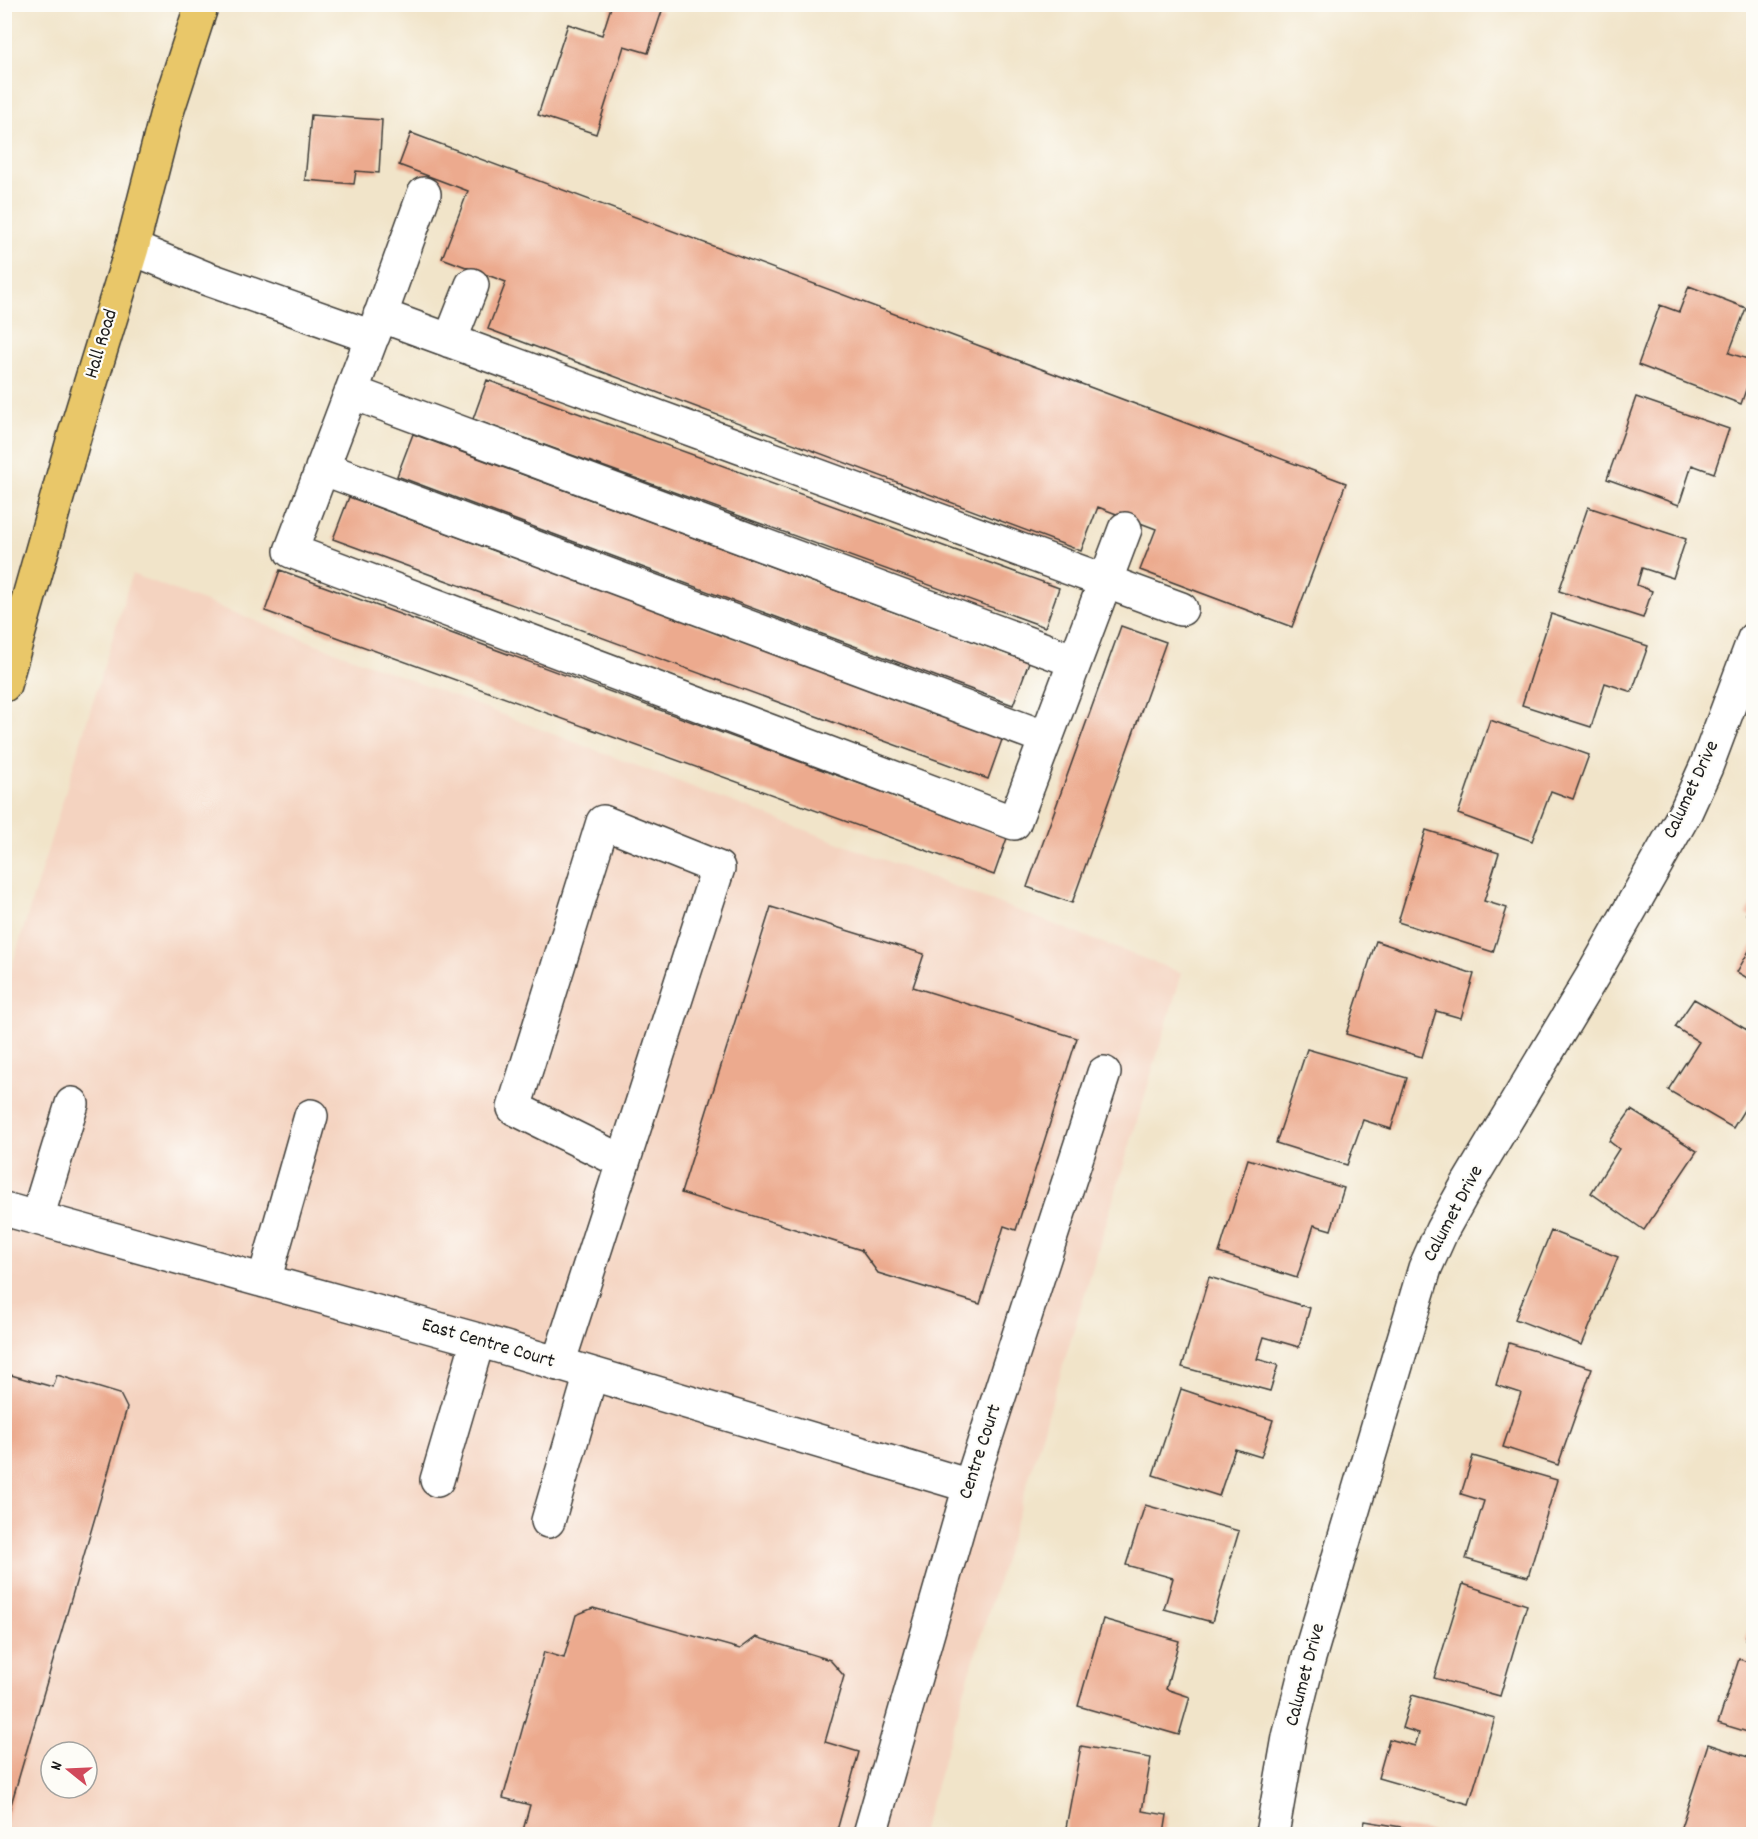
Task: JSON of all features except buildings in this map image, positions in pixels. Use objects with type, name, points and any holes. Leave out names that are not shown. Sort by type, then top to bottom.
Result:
[{"type":"highway","name":"Hall Road","points":[[4,685],[75,434],[132,248],[167,112],[202,4]]},
{"type":"street","points":[[424,194],[291,551],[1014,823],[1125,529]]},
{"type":"street","points":[[132,248],[205,278],[376,326],[450,341],[1181,609]]},
{"type":"street","points":[[450,341],[472,285]]},
{"type":"street","points":[[351,392],[1075,661]]},
{"type":"street","points":[[322,468],[1046,738]]},
{"type":"street","name":"Calumet Drive","points":[[1272,1834],[1289,1737],[1308,1661],[1425,1268],[1466,1186],[1581,995],[1686,811],[1706,767],[1754,639]]},
{"type":"street","points":[[558,1364],[624,1162],[718,868],[603,822],[514,1108],[624,1162]]},
{"type":"street","name":"Centre Court","points":[[870,1834],[970,1486],[1104,1073]]},
{"type":"street","points":[[37,1218],[72,1104]]},
{"type":"street","points":[[264,1281],[311,1116]]},
{"type":"street","name":"East Centre Court","points":[[4,1209],[478,1340],[970,1486]]},
{"type":"street","points":[[437,1480],[478,1340]]},
{"type":"street","points":[[548,1521],[591,1374]]},
{"type":"shaded area","points":[[132,574],[1182,973],[921,1834],[5,1834],[5,989]]}]
